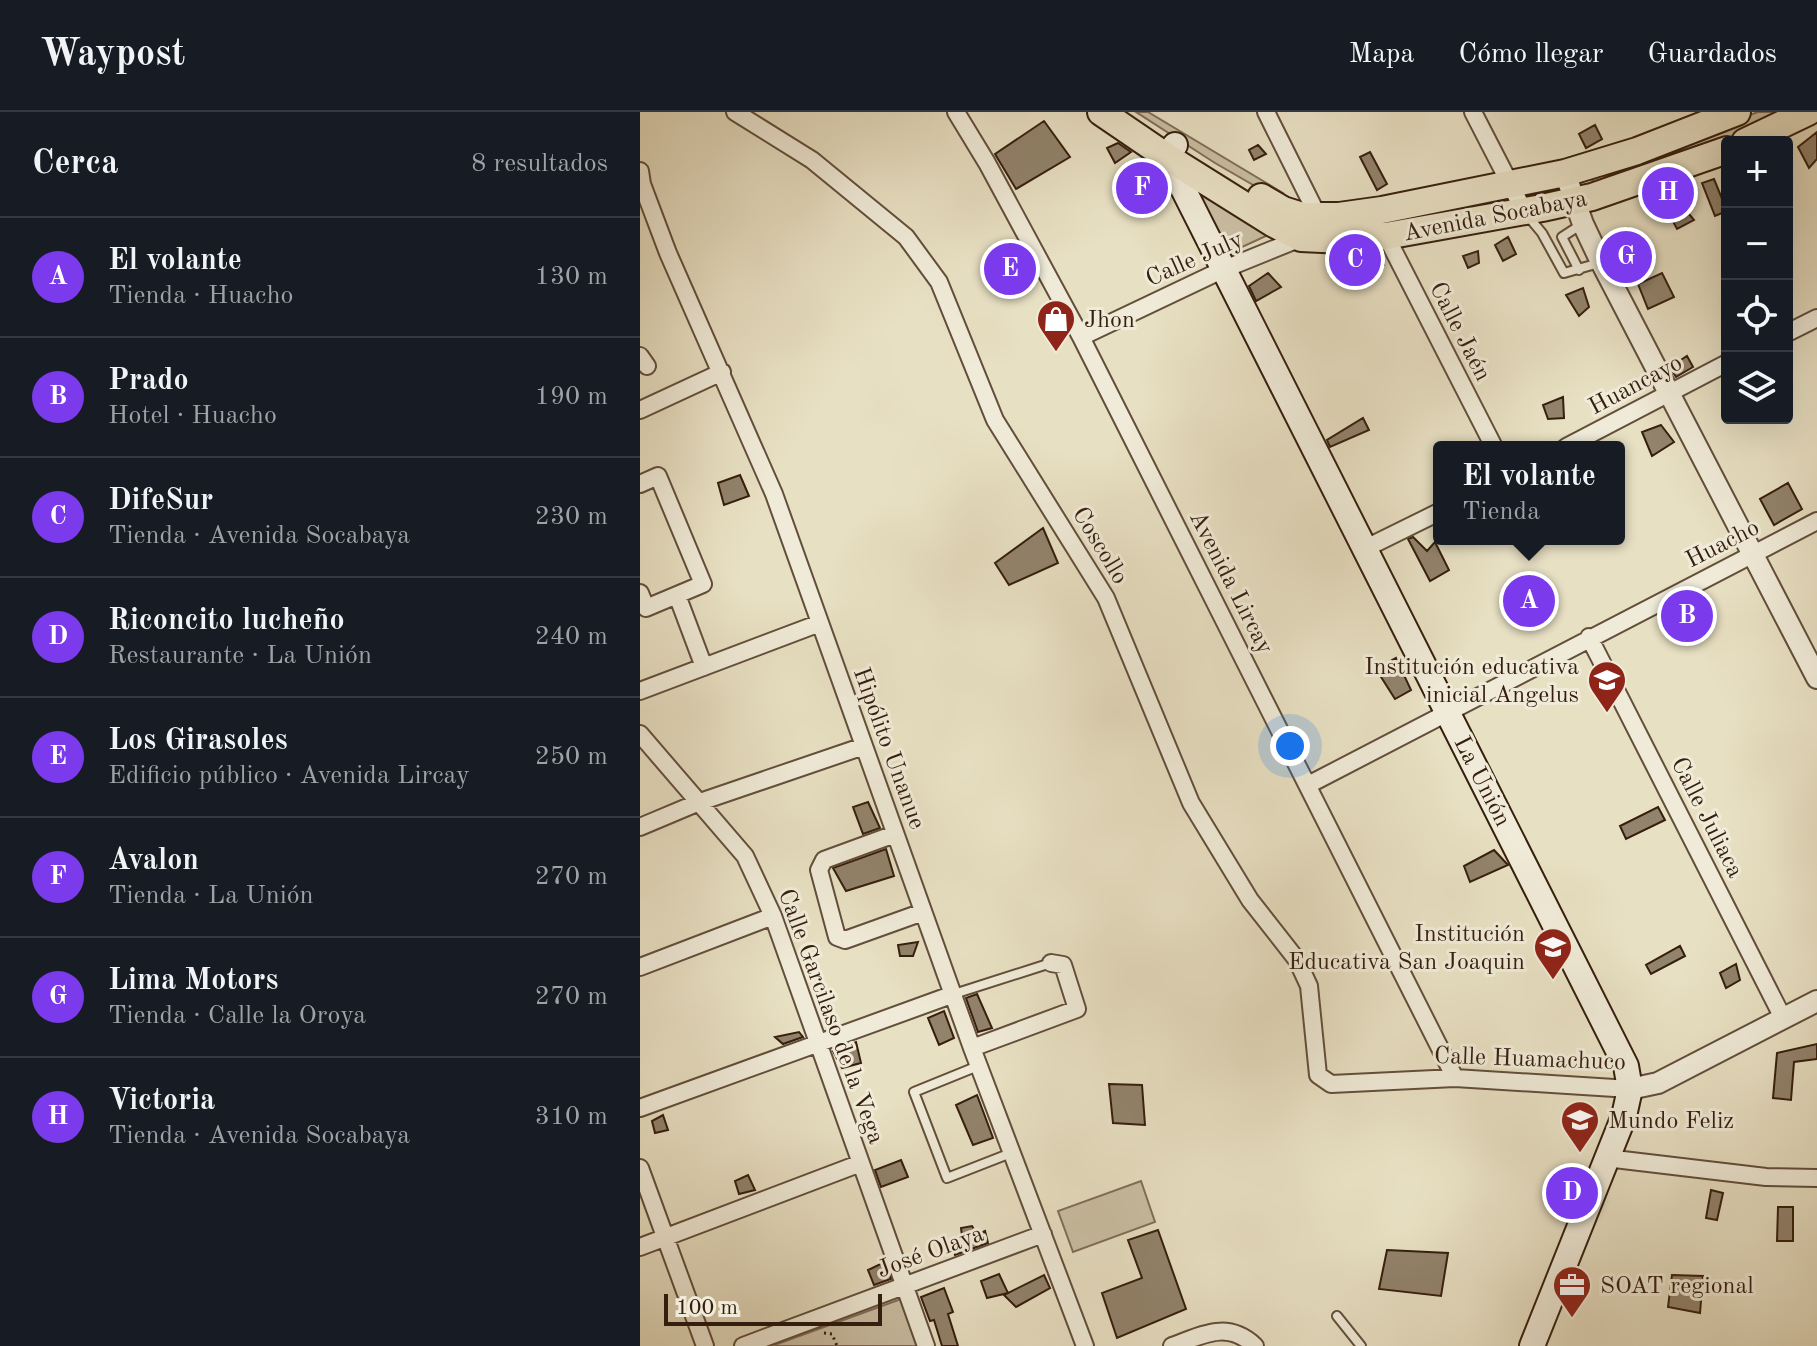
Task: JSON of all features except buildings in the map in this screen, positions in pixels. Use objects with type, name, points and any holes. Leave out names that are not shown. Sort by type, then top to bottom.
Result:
[{"type":"main road","name":"Avenida Socabaya","points":[[1101,112],[1283,210],[1302,216],[1354,215],[1511,186],[1637,151],[1737,112]]},
{"type":"main road","name":"Avenida Socabaya","points":[[1126,112],[1171,151],[1274,224],[1301,238],[1343,240],[1386,236],[1524,211],[1579,212],[1721,153]]},
{"type":"main road","points":[[1758,136],[1808,112]]},
{"type":"main road","name":"La Unión","points":[[1171,151],[1222,270],[1618,1048],[1626,1066],[1630,1089]]},
{"type":"main road","points":[[1532,1346],[1624,1116],[1630,1089]]},
{"type":"street","name":"Coscollo","points":[[735,112],[812,160],[906,237],[939,282],[995,420],[1106,598],[1191,803],[1250,900],[1297,960],[1309,986],[1318,1075]]},
{"type":"street","name":"Avenida Lircay","points":[[956,112],[1081,337],[1455,1078]]},
{"type":"street","points":[[1266,112],[1318,216],[1301,238]]},
{"type":"street","points":[[1473,112],[1524,211]]},
{"type":"street","name":"Hipólito Unanue","points":[[640,171],[668,253],[774,494],[972,1048],[1085,1346]]},
{"type":"street","points":[[1565,173],[1601,262],[1817,678]]},
{"type":"street","name":"Calle Jaén","points":[[1386,236],[1491,441]]},
{"type":"street","name":"Calle July","points":[[1081,337],[1222,270],[1301,238]]},
{"type":"street","points":[[1793,330],[1817,318]]},
{"type":"street","name":"Huancayo","points":[[1577,441],[1721,366]]},
{"type":"street","points":[[640,410],[722,372]]},
{"type":"street","points":[[640,484],[658,476],[703,584],[646,608],[640,593]]},
{"type":"street","points":[[1364,549],[1433,515]]},
{"type":"street","name":"Huacho","points":[[1308,785],[1817,521]]},
{"type":"street","points":[[677,595],[704,667]]},
{"type":"street","points":[[640,691],[820,623]]},
{"type":"street","name":"Calle Juliaca","points":[[1589,637],[1783,1018]]},
{"type":"street","name":"Calle Garcilaso de la Vega","points":[[640,734],[745,856],[773,916],[926,1346]]},
{"type":"street","points":[[640,827],[697,803],[864,746]]},
{"type":"street","points":[[895,834],[824,860],[819,870],[837,937],[845,940],[923,912]]},
{"type":"street","points":[[640,967],[773,916]]},
{"type":"street","points":[[972,1048],[1077,1009],[1063,965],[1051,963]]},
{"type":"street","points":[[640,1108],[954,994]]},
{"type":"street","name":"Calle Huamachuco","points":[[1318,1075],[1331,1084],[1455,1078],[1630,1089],[1658,1083],[1817,1001]]},
{"type":"street","points":[[1606,1158],[1766,1177],[1817,1178]]},
{"type":"street","points":[[640,1247],[861,1163]]},
{"type":"street","points":[[640,1168],[705,1346]]},
{"type":"street","name":"José Olaya","points":[[743,1346],[1043,1234]]},
{"type":"street","points":[[1172,1346],[1223,1330],[1242,1335],[1255,1346]]},
{"type":"lane","points":[[1524,211],[1542,233],[1564,273],[1601,262]]},
{"type":"lane","points":[[1579,212],[1562,237],[1579,270]]},
{"type":"lane","points":[[954,994],[1051,963]]},
{"type":"lane","points":[[979,1066],[914,1092],[947,1178],[1012,1153]]},
{"type":"lane","points":[[1337,1316],[1361,1346]]},
{"type":"shaded area","points":[[1136,112],[1148,112],[1283,193],[1279,200],[1215,163]]},
{"type":"shaded area","points":[[1758,112],[1792,112],[1739,136],[1721,136],[1721,144],[1594,188],[1591,174]]},
{"type":"shaded area","points":[[1203,191],[1268,235],[1227,254],[1199,195]]},
{"type":"shaded area","points":[[1141,1181],[1155,1222],[1073,1252],[1058,1211]]},
{"type":"shaded area","points":[[901,1299],[917,1346],[772,1346]]},
{"type":"place","name":"Avalon","points":[[1142,188]]},
{"type":"place","name":"Victoria","points":[[1668,193]]},
{"type":"place","name":"Lima Motors","points":[[1626,257]]},
{"type":"place","name":"DifeSur","points":[[1355,260]]},
{"type":"place","name":"Los Girasoles","points":[[1010,269]]},
{"type":"place","name":"Jhon","points":[[1056,353]]},
{"type":"place","name":"El volante","points":[[1529,601]]},
{"type":"place","name":"Prado","points":[[1687,616]]},
{"type":"place","name":"Institución educativa inicial Angelus","points":[[1607,714]]},
{"type":"place","name":"Institución Educativa San Joaquin","points":[[1553,981]]},
{"type":"place","name":"Mundo Feliz","points":[[1580,1154]]},
{"type":"place","name":"Riconcito lucheño","points":[[1572,1193]]},
{"type":"place","name":"SOAT regional","points":[[1572,1319]]}]
